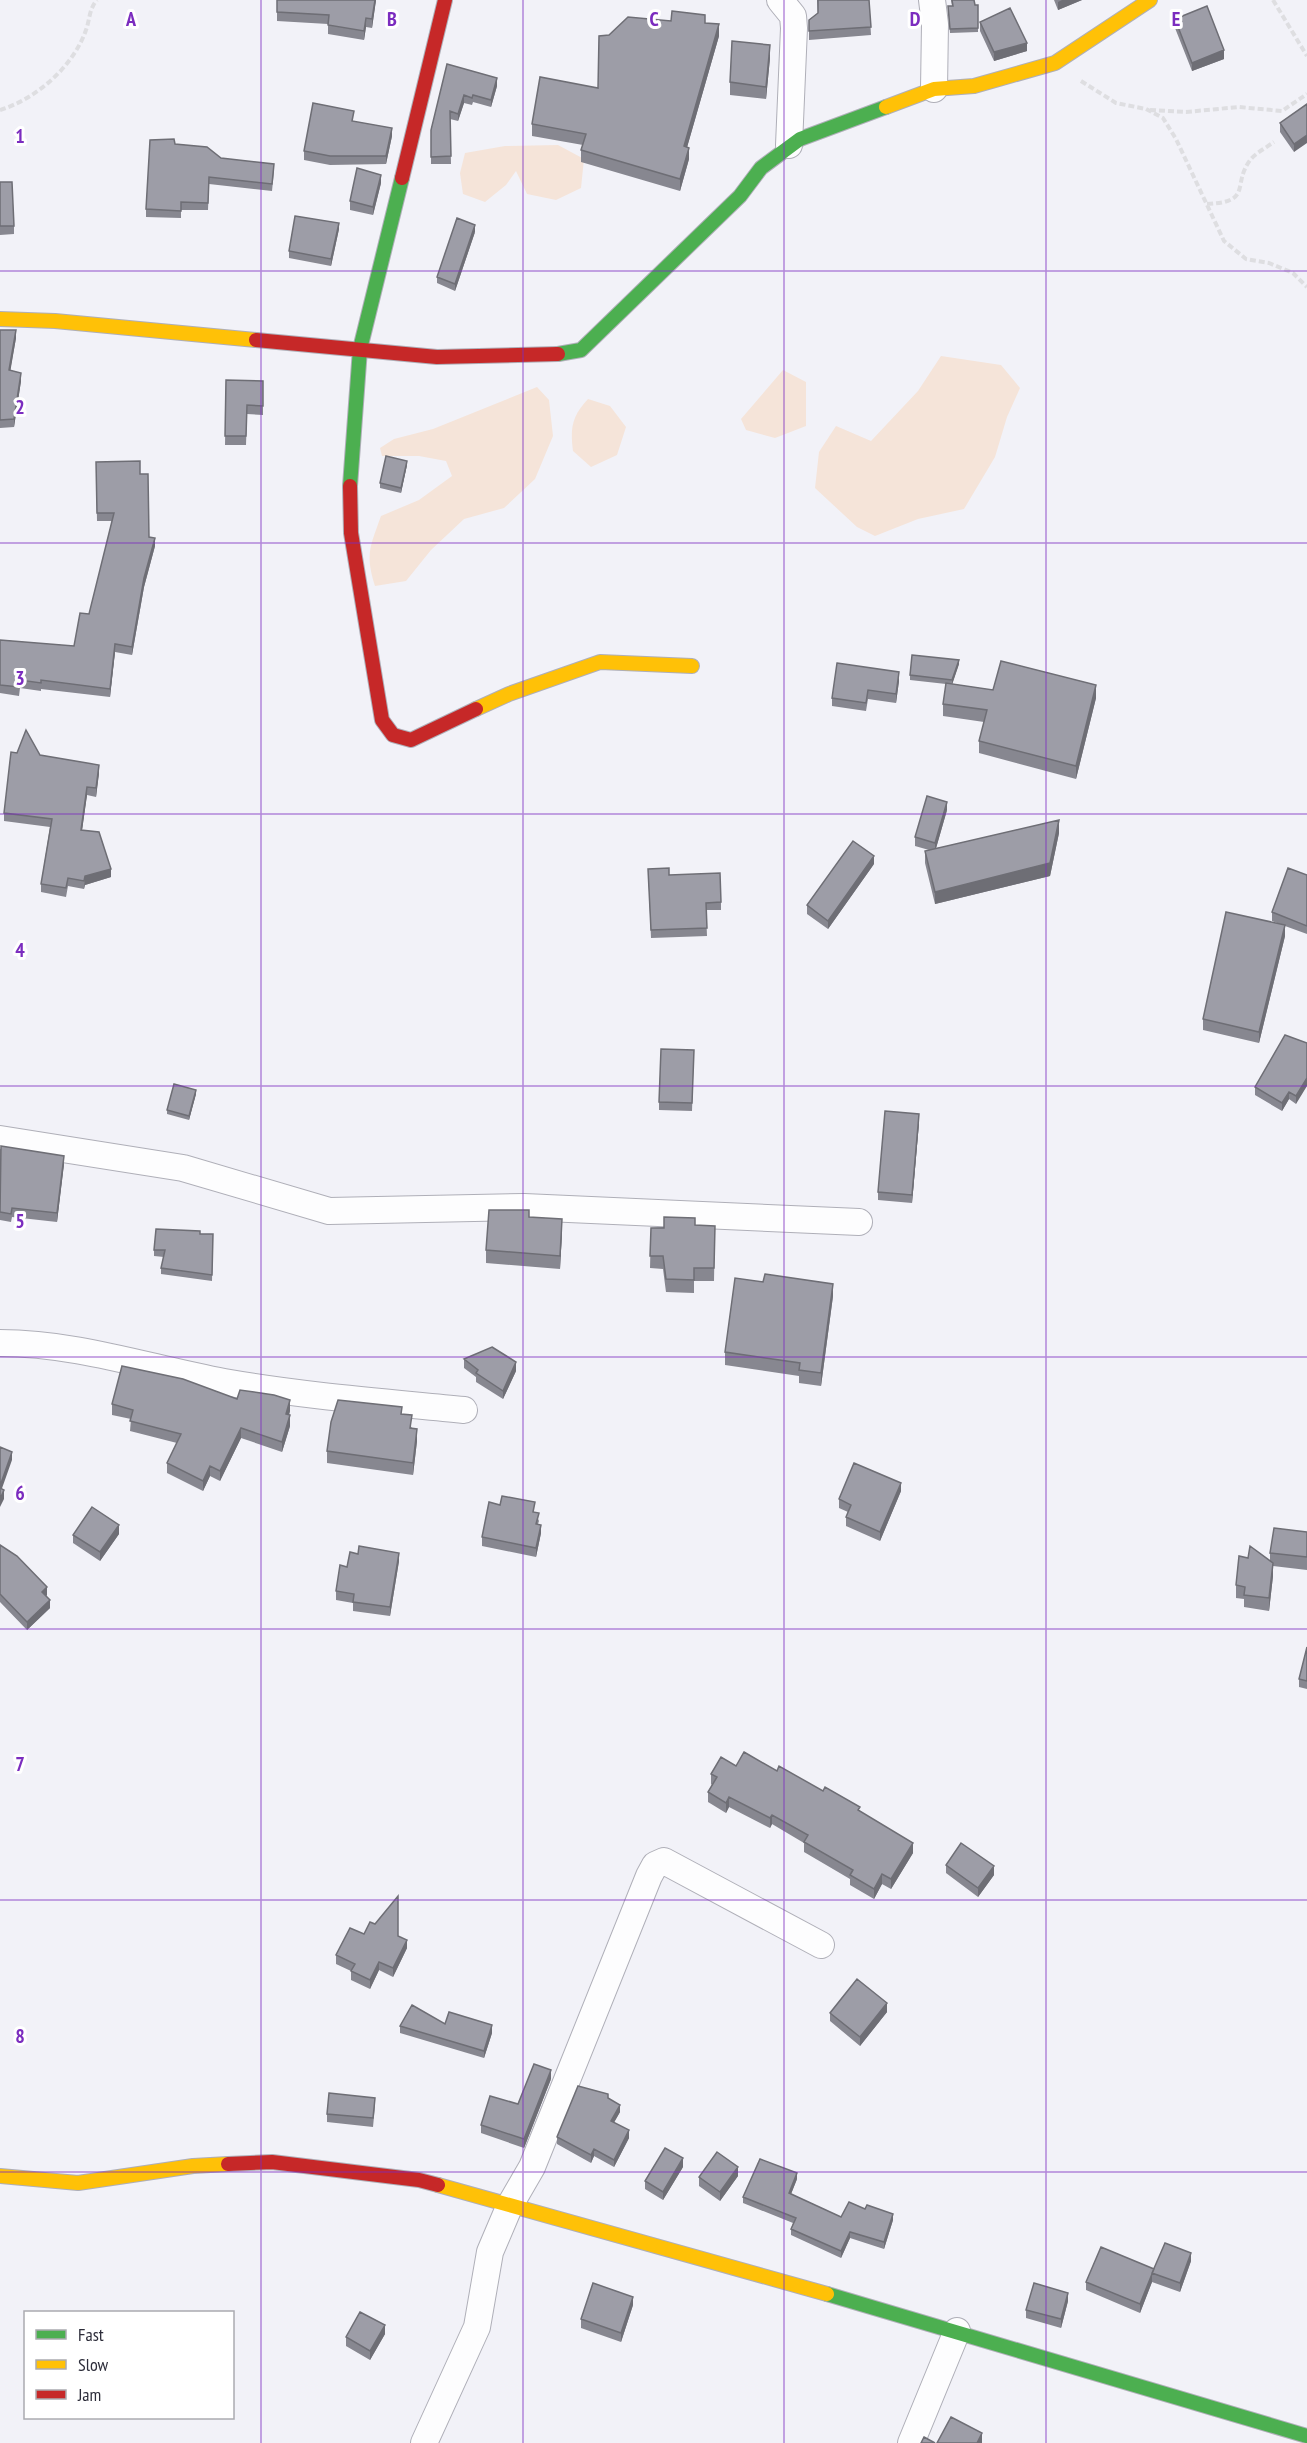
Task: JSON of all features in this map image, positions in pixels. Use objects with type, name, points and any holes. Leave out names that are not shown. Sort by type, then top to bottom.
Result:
[{"type":"street","points":[[445,0],[360,349],[350,480],[351,533],[382,720],[393,735],[411,740],[509,694],[600,662],[692,666]]},
{"type":"street","points":[[780,0],[793,16],[794,28],[789,146]]},
{"type":"street","points":[[932,0],[935,24],[934,89]]},
{"type":"street","points":[[0,319],[55,321],[437,357],[554,356],[581,350],[740,196],[761,168],[789,146],[820,130],[934,89],[974,86],[1055,63],[1150,0]]},
{"type":"street","points":[[0,1139],[183,1167],[329,1211],[524,1207],[859,1222]]},
{"type":"street","points":[[0,1343],[32,1343],[78,1348],[175,1372],[275,1391],[465,1410]]},
{"type":"street","points":[[424,2443],[477,2327],[490,2252],[510,2205],[532,2167],[649,1876],[656,1865],[664,1860],[821,1945]]},
{"type":"street","points":[[0,2176],[78,2183],[193,2166],[272,2162],[419,2180],[957,2331],[1307,2436]]},
{"type":"street","points":[[911,2443],[957,2331]]},
{"type":"path","points":[[0,110],[20,104],[49,82],[72,57],[86,31],[92,6],[97,0]]},
{"type":"path","points":[[1273,0],[1307,55]]},
{"type":"path","points":[[1073,75],[1116,102],[1146,109],[1186,112],[1239,107],[1282,111],[1307,94]]},
{"type":"path","points":[[1146,109],[1162,118],[1167,125],[1224,241],[1246,259],[1269,263],[1293,273],[1307,287]]},
{"type":"path","points":[[1207,204],[1227,203],[1240,191],[1244,170],[1252,158],[1274,142]]},
{"type":"shaded area","points":[[558,145],[584,159],[581,188],[556,200],[527,194],[516,171],[506,185],[485,202],[463,194],[460,173],[465,153],[505,146]]},
{"type":"shaded area","points":[[941,356],[1001,365],[1020,388],[1007,417],[995,457],[964,509],[918,519],[875,536],[857,527],[815,488],[819,452],[836,426],[871,441],[918,391]]},
{"type":"shaded area","points":[[783,370],[806,382],[806,426],[775,438],[746,430],[741,419]]},
{"type":"shaded area","points":[[537,387],[549,400],[553,436],[535,479],[504,508],[464,519],[431,550],[406,581],[375,586],[370,566],[370,551],[381,516],[419,500],[452,476],[446,461],[419,456],[382,456],[380,448],[394,439],[433,429]]},
{"type":"shaded area","points":[[588,399],[610,406],[626,427],[617,455],[591,467],[573,451],[572,443],[575,417]]},
{"type":"building","points":[[277,0],[375,0],[372,19],[366,18],[364,31],[328,25],[329,15],[277,12]]},
{"type":"building","points":[[818,0],[869,0],[871,27],[809,31],[809,20],[818,13]]},
{"type":"building","points":[[952,0],[974,0],[975,5],[978,5],[978,28],[950,29],[948,6],[953,6]]},
{"type":"building","points":[[1207,6],[1224,50],[1192,63],[1175,19]]},
{"type":"building","points":[[1010,8],[1027,43],[994,52],[980,22]]},
{"type":"building","points":[[672,11],[705,15],[705,23],[719,24],[684,146],[689,148],[680,179],[581,150],[586,134],[532,124],[540,77],[598,88],[599,36],[609,35],[628,17],[671,21]]},
{"type":"building","points":[[732,41],[770,45],[766,87],[730,82]]},
{"type":"building","points":[[447,64],[497,78],[491,100],[464,95],[458,114],[450,111],[451,156],[431,157],[431,130]]},
{"type":"building","points":[[313,103],[354,111],[352,121],[392,128],[386,156],[330,156],[304,151]]},
{"type":"building","points":[[1307,104],[1307,135],[1294,144],[1280,123]]},
{"type":"building","points":[[174,139],[175,144],[207,147],[221,158],[274,164],[272,184],[209,177],[208,203],[181,202],[181,211],[146,209],[150,140]]},
{"type":"building","points":[[357,168],[381,175],[373,207],[350,201]]},
{"type":"building","points":[[0,182],[12,182],[14,226],[0,226]]},
{"type":"building","points":[[295,216],[339,223],[331,259],[289,251]]},
{"type":"building","points":[[457,218],[475,225],[455,284],[437,277]]},
{"type":"building","points":[[0,330],[16,330],[9,370],[21,373],[14,419],[0,420]]},
{"type":"building","points":[[226,380],[263,381],[263,406],[247,405],[246,436],[225,436]]},
{"type":"building","points":[[386,456],[407,461],[401,488],[380,483]]},
{"type":"building","points":[[140,461],[140,474],[148,474],[149,537],[155,538],[144,578],[132,647],[115,644],[110,689],[41,680],[41,683],[20,680],[19,687],[0,685],[0,640],[74,646],[80,613],[89,614],[114,513],[97,513],[96,462]]},
{"type":"building","points":[[912,655],[959,660],[952,680],[910,675]]},
{"type":"building","points":[[1001,661],[1096,685],[1076,766],[979,741],[987,710],[943,704],[946,683],[993,690]]},
{"type":"building","points":[[837,663],[899,672],[896,694],[868,690],[866,703],[832,698]]},
{"type":"building","points":[[26,730],[40,755],[99,765],[96,788],[87,787],[81,830],[99,832],[111,869],[85,876],[84,881],[68,878],[66,888],[41,884],[52,819],[4,813],[11,752],[17,753]]},
{"type":"building","points":[[927,796],[947,802],[935,843],[915,837]]},
{"type":"building","points":[[1059,820],[1050,863],[935,892],[925,851]]},
{"type":"building","points":[[853,841],[874,856],[828,921],[807,905]]},
{"type":"building","points":[[669,868],[669,875],[720,873],[721,902],[706,903],[707,928],[651,930],[648,869]]},
{"type":"building","points":[[1288,868],[1307,875],[1307,926],[1272,912]]},
{"type":"building","points":[[1226,912],[1285,925],[1259,1032],[1203,1019]]},
{"type":"building","points":[[1285,1035],[1307,1043],[1307,1078],[1296,1096],[1289,1092],[1282,1103],[1255,1087]]},
{"type":"building","points":[[661,1049],[694,1050],[692,1103],[659,1102]]},
{"type":"building","points":[[174,1084],[196,1090],[189,1116],[167,1110]]},
{"type":"building","points":[[885,1111],[919,1114],[912,1195],[878,1192]]},
{"type":"building","points":[[1,1146],[64,1156],[57,1213],[12,1208],[11,1214],[0,1212]]},
{"type":"building","points":[[489,1210],[529,1210],[529,1217],[562,1219],[560,1256],[486,1250]]},
{"type":"building","points":[[664,1217],[695,1218],[695,1225],[715,1226],[714,1268],[694,1268],[694,1280],[666,1279],[663,1256],[650,1256],[651,1228],[664,1228]]},
{"type":"building","points":[[156,1229],[200,1231],[200,1234],[213,1234],[212,1275],[161,1268],[165,1250],[154,1250]]},
{"type":"building","points":[[765,1274],[833,1284],[821,1373],[799,1370],[800,1363],[725,1352],[735,1278],[763,1282]]},
{"type":"building","points":[[492,1347],[516,1362],[503,1391],[476,1373],[478,1370],[464,1359]]},
{"type":"building","points":[[122,1366],[183,1379],[237,1399],[240,1390],[290,1400],[286,1414],[290,1415],[282,1442],[241,1428],[220,1471],[210,1466],[203,1481],[167,1463],[181,1434],[130,1421],[133,1410],[112,1404]]},
{"type":"building","points":[[338,1400],[402,1407],[401,1414],[412,1415],[410,1428],[417,1429],[413,1463],[327,1451],[331,1422]]},
{"type":"building","points":[[0,1447],[12,1452],[0,1486]]},
{"type":"building","points":[[854,1463],[901,1483],[880,1532],[846,1517],[851,1505],[839,1499]]},
{"type":"building","points":[[502,1496],[535,1502],[533,1512],[539,1513],[536,1524],[541,1525],[536,1548],[482,1537],[489,1502],[500,1505]]},
{"type":"building","points":[[92,1507],[119,1525],[100,1552],[73,1535]]},
{"type":"building","points":[[1274,1528],[1307,1532],[1307,1557],[1270,1553]]},
{"type":"building","points":[[0,1545],[17,1556],[47,1587],[42,1592],[50,1600],[27,1622],[0,1594]]},
{"type":"building","points":[[359,1546],[399,1553],[390,1607],[353,1602],[354,1594],[336,1591],[340,1565],[347,1567],[350,1552],[358,1554]]},
{"type":"building","points":[[1250,1546],[1273,1563],[1269,1598],[1244,1595],[1245,1587],[1236,1585],[1239,1556],[1248,1558]]},
{"type":"building","points":[[1307,1647],[1307,1681],[1299,1679]]},
{"type":"building","points":[[744,1752],[777,1771],[779,1766],[823,1791],[825,1787],[860,1807],[858,1810],[913,1843],[891,1879],[882,1874],[874,1889],[850,1875],[853,1870],[804,1842],[808,1835],[772,1815],[770,1818],[729,1797],[726,1803],[708,1792],[717,1777],[711,1774],[721,1757],[736,1766]]},
{"type":"building","points":[[961,1843],[994,1866],[978,1888],[946,1865]]},
{"type":"building","points":[[398,1896],[398,1936],[407,1940],[393,1968],[379,1962],[370,1980],[351,1971],[355,1964],[336,1955],[350,1928],[364,1934],[370,1922],[375,1924]]},
{"type":"building","points":[[857,1979],[887,2003],[860,2037],[830,2013]]},
{"type":"building","points":[[412,2005],[445,2024],[449,2012],[492,2025],[484,2051],[400,2026]]},
{"type":"building","points":[[534,2064],[551,2070],[524,2139],[481,2125],[490,2096],[518,2104]]},
{"type":"building","points":[[578,2086],[608,2094],[608,2098],[620,2105],[611,2121],[629,2130],[614,2160],[594,2149],[591,2155],[557,2137]]},
{"type":"building","points":[[329,2093],[375,2098],[373,2118],[327,2114]]},
{"type":"building","points":[[665,2148],[683,2158],[663,2192],[645,2181]]},
{"type":"building","points":[[717,2152],[738,2167],[720,2192],[699,2177]]},
{"type":"building","points":[[760,2159],[797,2173],[789,2193],[841,2217],[849,2202],[865,2209],[867,2205],[893,2214],[884,2242],[850,2232],[841,2251],[791,2229],[796,2218],[743,2197]]},
{"type":"building","points":[[1165,2243],[1191,2253],[1180,2283],[1152,2273]]},
{"type":"building","points":[[1101,2247],[1154,2269],[1140,2304],[1086,2282]]},
{"type":"building","points":[[593,2283],[633,2297],[621,2333],[581,2319]]},
{"type":"building","points":[[1034,2283],[1068,2293],[1061,2319],[1026,2310]]},
{"type":"building","points":[[360,2312],[385,2325],[370,2351],[346,2337]]},
{"type":"building","points":[[951,2417],[982,2433],[977,2443],[937,2443]]},
{"type":"building","points":[[924,2437],[935,2443],[921,2443]]},
{"type":"traffic: fast","points":[[558,354],[581,350],[740,196],[761,168],[800,139],[886,107]]},
{"type":"traffic: fast","points":[[350,486],[360,349],[402,178]]},
{"type":"traffic: fast","points":[[827,2294],[1307,2436]]},
{"type":"traffic: slow","points":[[886,107],[934,89],[974,86],[1055,63],[1150,0]]},
{"type":"traffic: slow","points":[[0,319],[55,321],[256,340]]},
{"type":"traffic: slow","points":[[476,709],[509,694],[600,662],[692,666]]},
{"type":"traffic: slow","points":[[0,2176],[78,2183],[193,2166],[228,2164]]},
{"type":"traffic: slow","points":[[438,2185],[827,2294]]},
{"type":"traffic: jam","points":[[402,178],[445,0]]},
{"type":"traffic: jam","points":[[256,340],[437,357],[558,354]]},
{"type":"traffic: jam","points":[[350,486],[351,533],[382,720],[393,735],[411,740],[476,709]]},
{"type":"traffic: jam","points":[[228,2164],[272,2162],[419,2180],[438,2185]]}]
